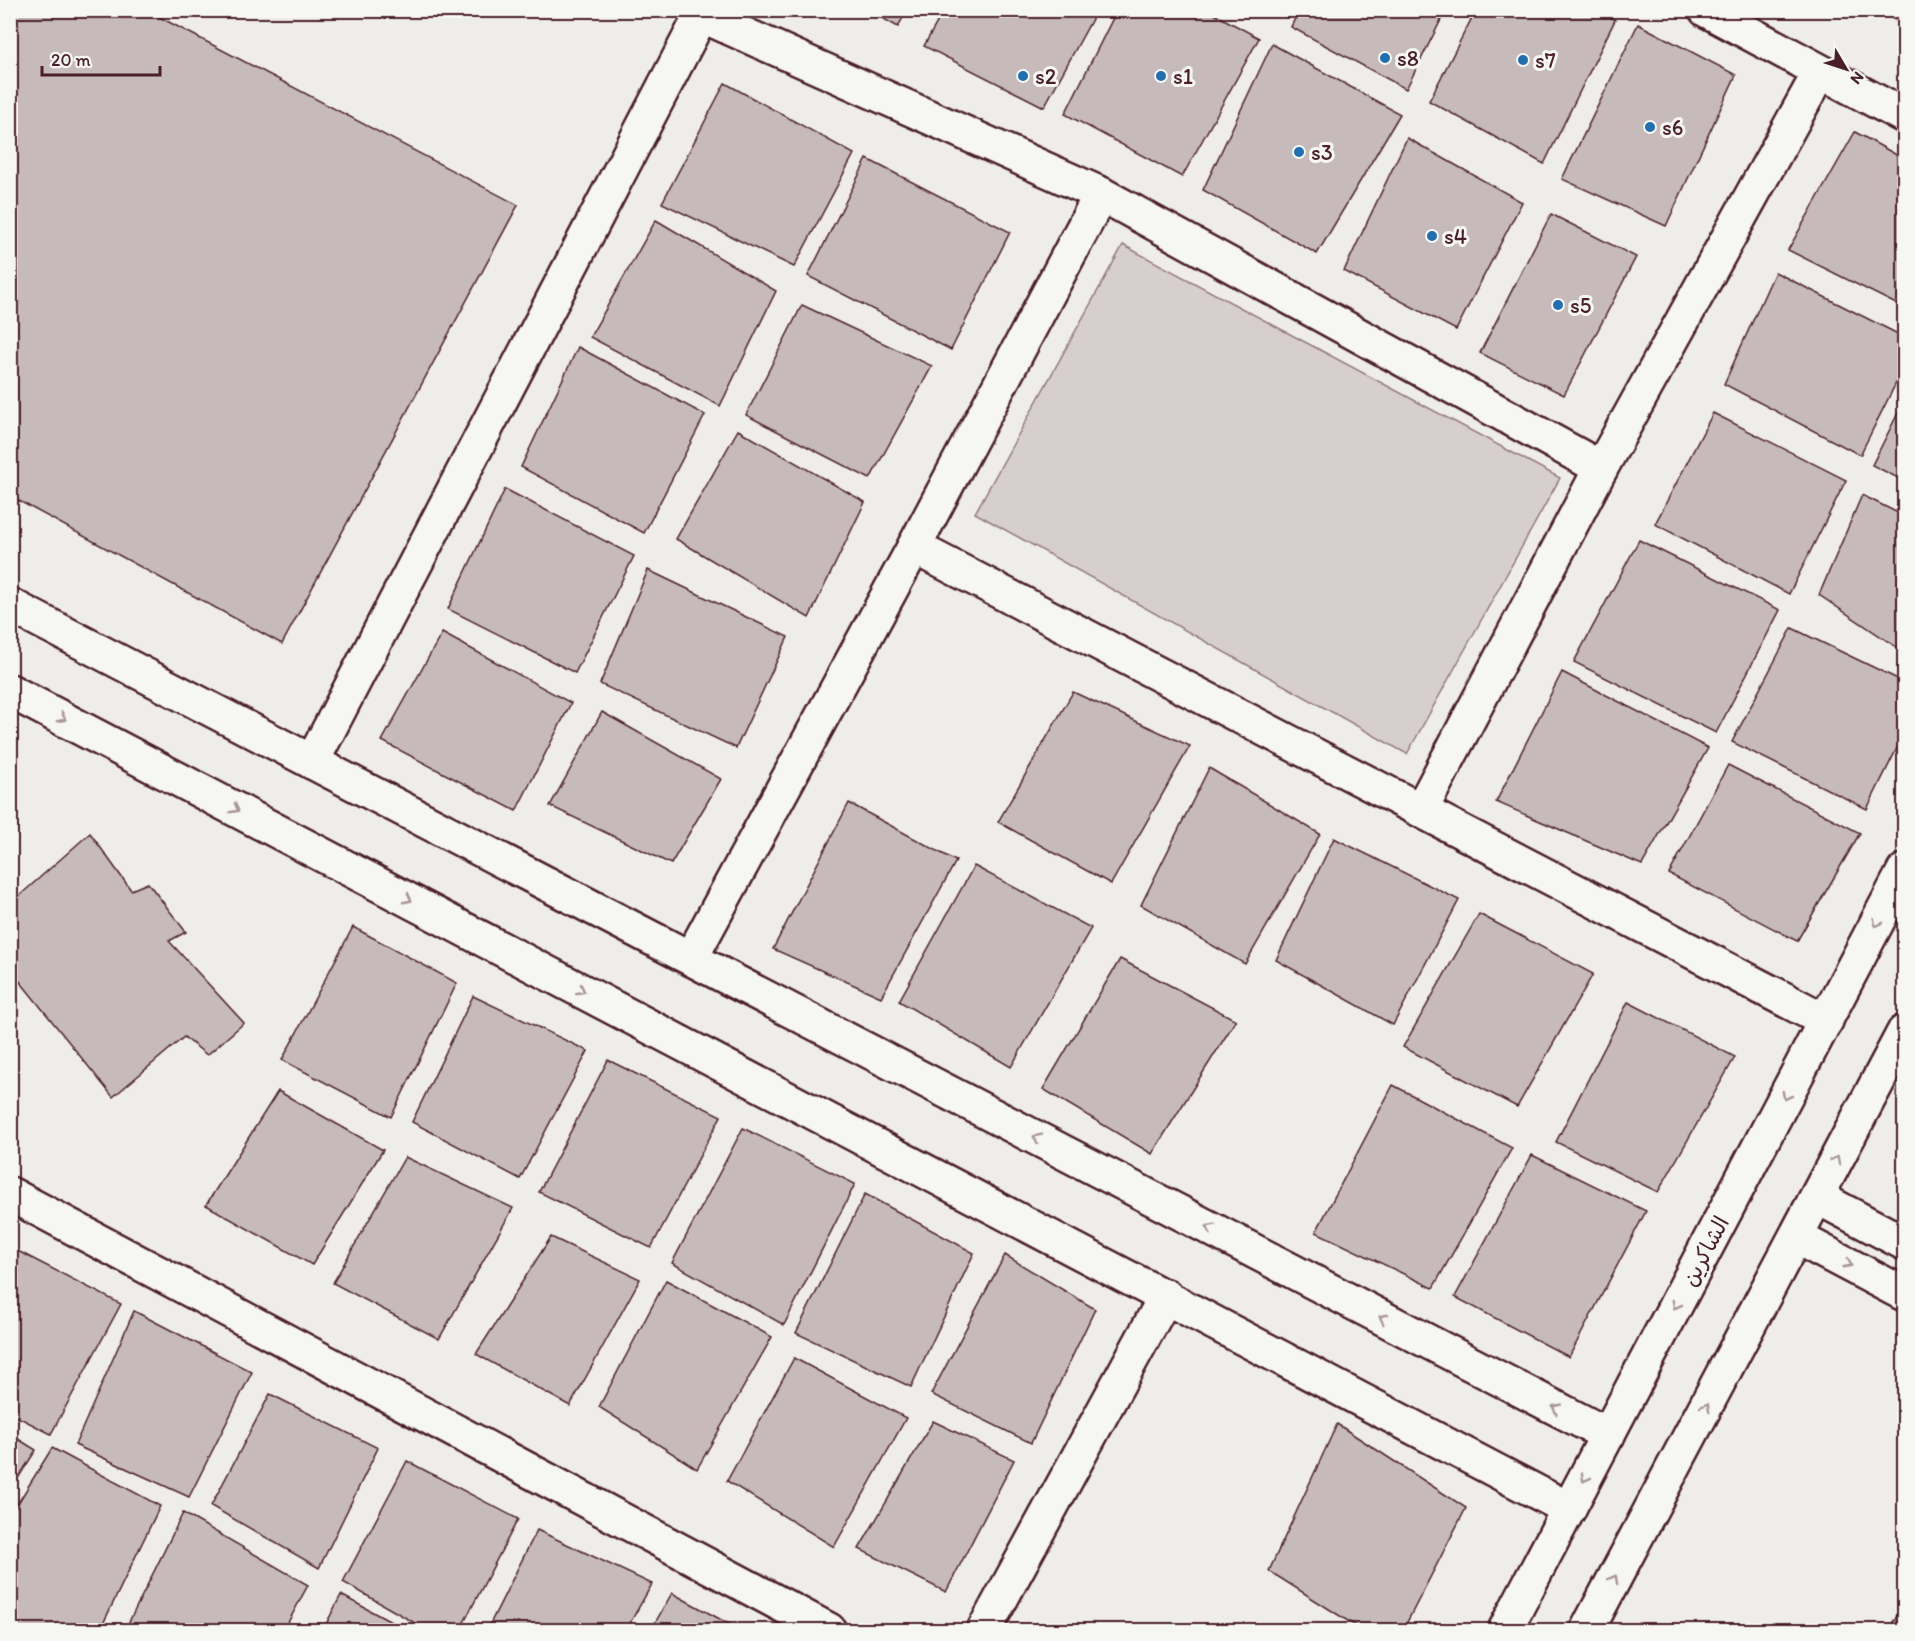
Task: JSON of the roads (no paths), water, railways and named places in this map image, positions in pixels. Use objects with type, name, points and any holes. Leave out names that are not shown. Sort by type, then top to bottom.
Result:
[{"type":"street","points":[[1706,10],[1905,117]]},
{"type":"street","points":[[312,762],[703,13],[1101,194],[1601,468]]},
{"type":"street","points":[[1421,810],[1601,468],[1820,72]]},
{"type":"street","points":[[691,958],[914,547],[1101,194]]},
{"type":"street","points":[[914,547],[1826,1021]]},
{"type":"street","points":[[10,605],[1608,1435]]},
{"type":"street","points":[[11,692],[1569,1509]]},
{"type":"street","name":"الشاكرين","points":[[1505,1630],[1905,871]]},
{"type":"street","points":[[1587,1630],[1905,1032]]},
{"type":"street","points":[[10,1194],[828,1630]]},
{"type":"street","points":[[1817,1197],[1905,1243]]},
{"type":"street","points":[[1796,1237],[1905,1294]]},
{"type":"street","points":[[984,1630],[1166,1296]]},
{"type":"place","name":"s8","points":[[1385,58]]},
{"type":"place","name":"s7","points":[[1523,60]]},
{"type":"place","name":"s2","points":[[1023,76]]},
{"type":"place","name":"s1","points":[[1161,76]]},
{"type":"place","name":"s6","points":[[1650,127]]},
{"type":"place","name":"s3","points":[[1299,152]]},
{"type":"place","name":"s4","points":[[1432,236]]},
{"type":"place","name":"s5","points":[[1558,305]]}]
